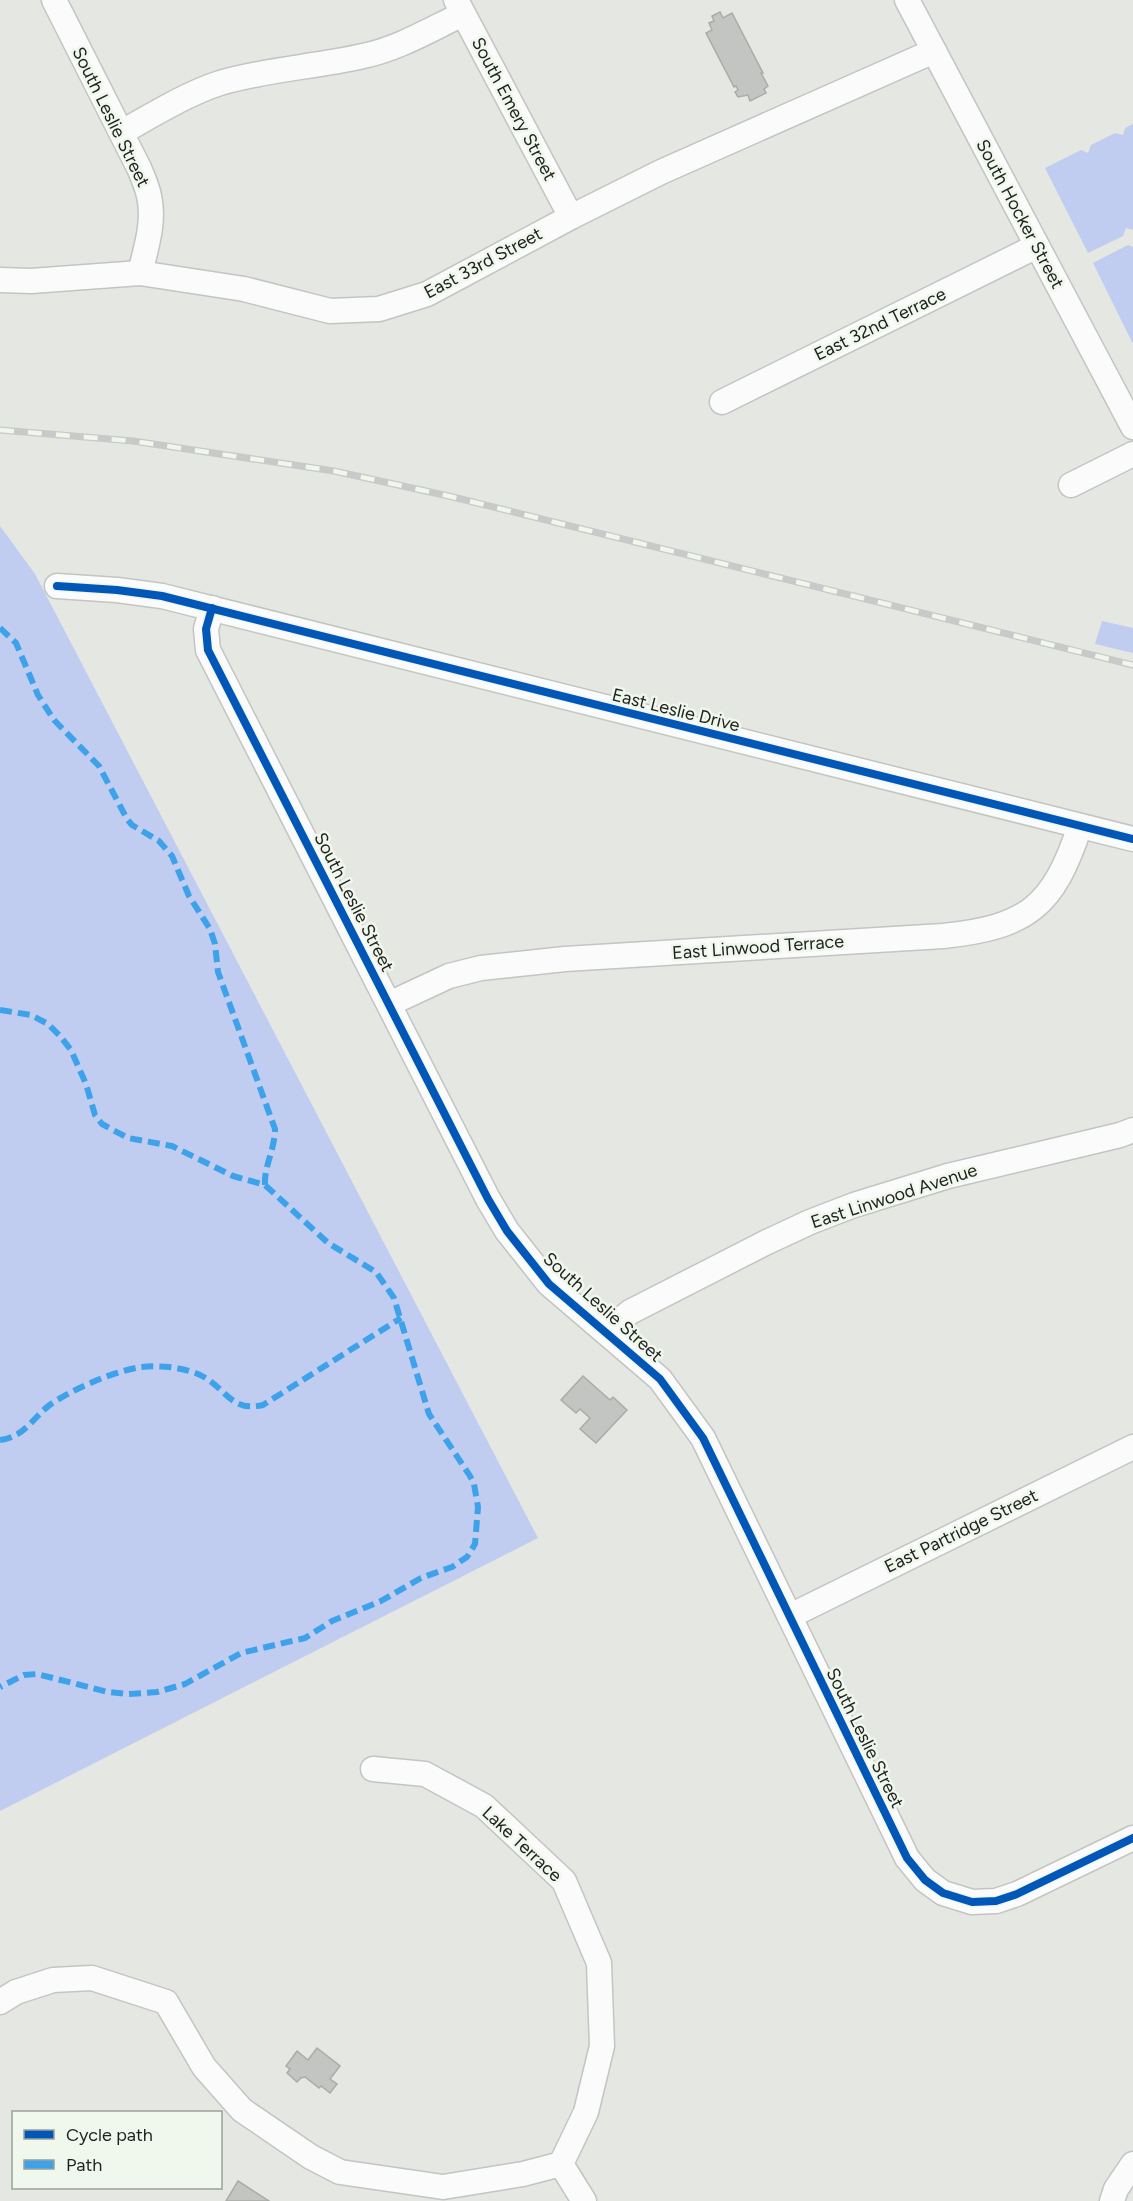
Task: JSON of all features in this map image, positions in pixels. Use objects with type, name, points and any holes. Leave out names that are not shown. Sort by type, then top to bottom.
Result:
[{"type":"street","name":"South Leslie Street","points":[[54,0],[122,132],[149,196],[151,215],[149,236],[140,273]]},
{"type":"street","name":"South Hocker Street","points":[[907,0],[1133,427]]},
{"type":"street","points":[[122,132],[165,108],[217,84],[261,72],[364,56],[404,42],[460,7]]},
{"type":"street","name":"South Emery Street","points":[[460,7],[571,217]]},
{"type":"street","name":"East 33rd Street","points":[[0,280],[31,281],[140,273],[244,289],[330,311],[379,309],[427,294],[661,172],[934,51]]},
{"type":"street","name":"East 32nd Terrace","points":[[722,402],[1037,246]]},
{"type":"street","points":[[1071,485],[1133,454]]},
{"type":"street","name":"East Leslie Drive","points":[[57,586],[162,596],[1133,839]]},
{"type":"street","name":"South Leslie Street","points":[[212,608],[207,629],[208,650],[507,1231],[549,1284],[660,1378],[703,1438],[907,1858],[925,1880],[943,1893],[972,1902],[996,1901],[1017,1894],[1133,1838]]},
{"type":"street","name":"East Linwood Terrace","points":[[389,1004],[449,976],[481,968],[566,959],[943,936],[976,933],[996,928],[1028,912],[1051,891],[1069,859],[1080,826]]},
{"type":"street","name":"East Linwood Avenue","points":[[606,1332],[630,1312],[767,1242],[854,1205],[948,1176],[1133,1130]]},
{"type":"street","name":"East Partridge Street","points":[[790,1616],[1133,1447]]},
{"type":"street","name":"Lake Terrace","points":[[372,1769],[424,1774],[484,1806],[564,1881],[599,1963],[602,2046],[586,2112],[561,2164]]},
{"type":"street","points":[[0,2002],[16,1992],[53,1980],[92,1978],[166,2002],[204,2067],[242,2110],[311,2157],[340,2172],[443,2187],[523,2174],[561,2164],[584,2201]]},
{"type":"street","points":[[1113,2201],[1116,2189],[1133,2164]]},
{"type":"shaded area","points":[[1133,124],[1133,230],[1126,228],[1123,236],[1088,253],[1045,168],[1081,150],[1088,153],[1091,145],[1115,133],[1123,135],[1125,128]]},
{"type":"shaded area","points":[[1128,245],[1133,247],[1133,344],[1093,263]]},
{"type":"shaded area","points":[[0,526],[35,574],[538,1538],[0,1811]]},
{"type":"shaded area","points":[[1102,621],[1133,628],[1133,653],[1095,644]]},
{"type":"building","points":[[720,12],[723,18],[732,13],[768,86],[764,89],[766,93],[750,101],[748,95],[738,97],[735,92],[738,90],[736,86],[734,87],[706,33],[712,30],[709,23],[714,21],[712,16]]},
{"type":"building","points":[[583,1376],[610,1400],[613,1397],[627,1410],[596,1443],[580,1429],[590,1418],[580,1409],[576,1413],[561,1400]]},
{"type":"building","points":[[317,2048],[340,2066],[330,2079],[337,2084],[330,2093],[305,2077],[297,2082],[287,2073],[290,2069],[286,2066],[297,2051],[308,2060]]},
{"type":"building","points":[[238,2181],[269,2201],[226,2201]]},
{"type":"railway","points":[[0,430],[133,441],[334,471],[453,497],[1133,665]]},
{"type":"marked path","points":[[0,628],[16,643],[38,695],[54,720],[99,766],[127,819],[132,825],[159,841],[172,856],[189,896],[210,929],[215,944],[218,972],[275,1129],[265,1185]]},
{"type":"marked path","points":[[0,1010],[31,1015],[48,1024],[60,1036],[71,1050],[86,1084],[95,1115],[102,1124],[128,1138],[172,1146],[233,1176],[265,1185],[328,1243],[376,1272],[394,1298],[429,1414],[470,1476],[474,1484],[478,1507],[475,1544],[467,1557],[452,1567],[421,1578],[381,1601],[332,1621],[305,1638],[241,1653],[185,1684],[157,1692],[129,1694],[108,1692],[37,1674],[24,1675],[0,1687]]},
{"type":"marked path","points":[[0,1440],[22,1431],[51,1404],[71,1392],[94,1381],[141,1367],[156,1366],[189,1371],[212,1382],[236,1403],[252,1406],[263,1405],[401,1318]]},
{"type":"cycle path","points":[[57,586],[162,596],[1133,839]]},
{"type":"cycle path","points":[[212,608],[206,629],[208,650],[488,1199],[507,1231],[549,1284],[660,1379],[703,1438],[907,1858],[925,1880],[943,1893],[972,1902],[996,1901],[1017,1894],[1133,1838]]}]
